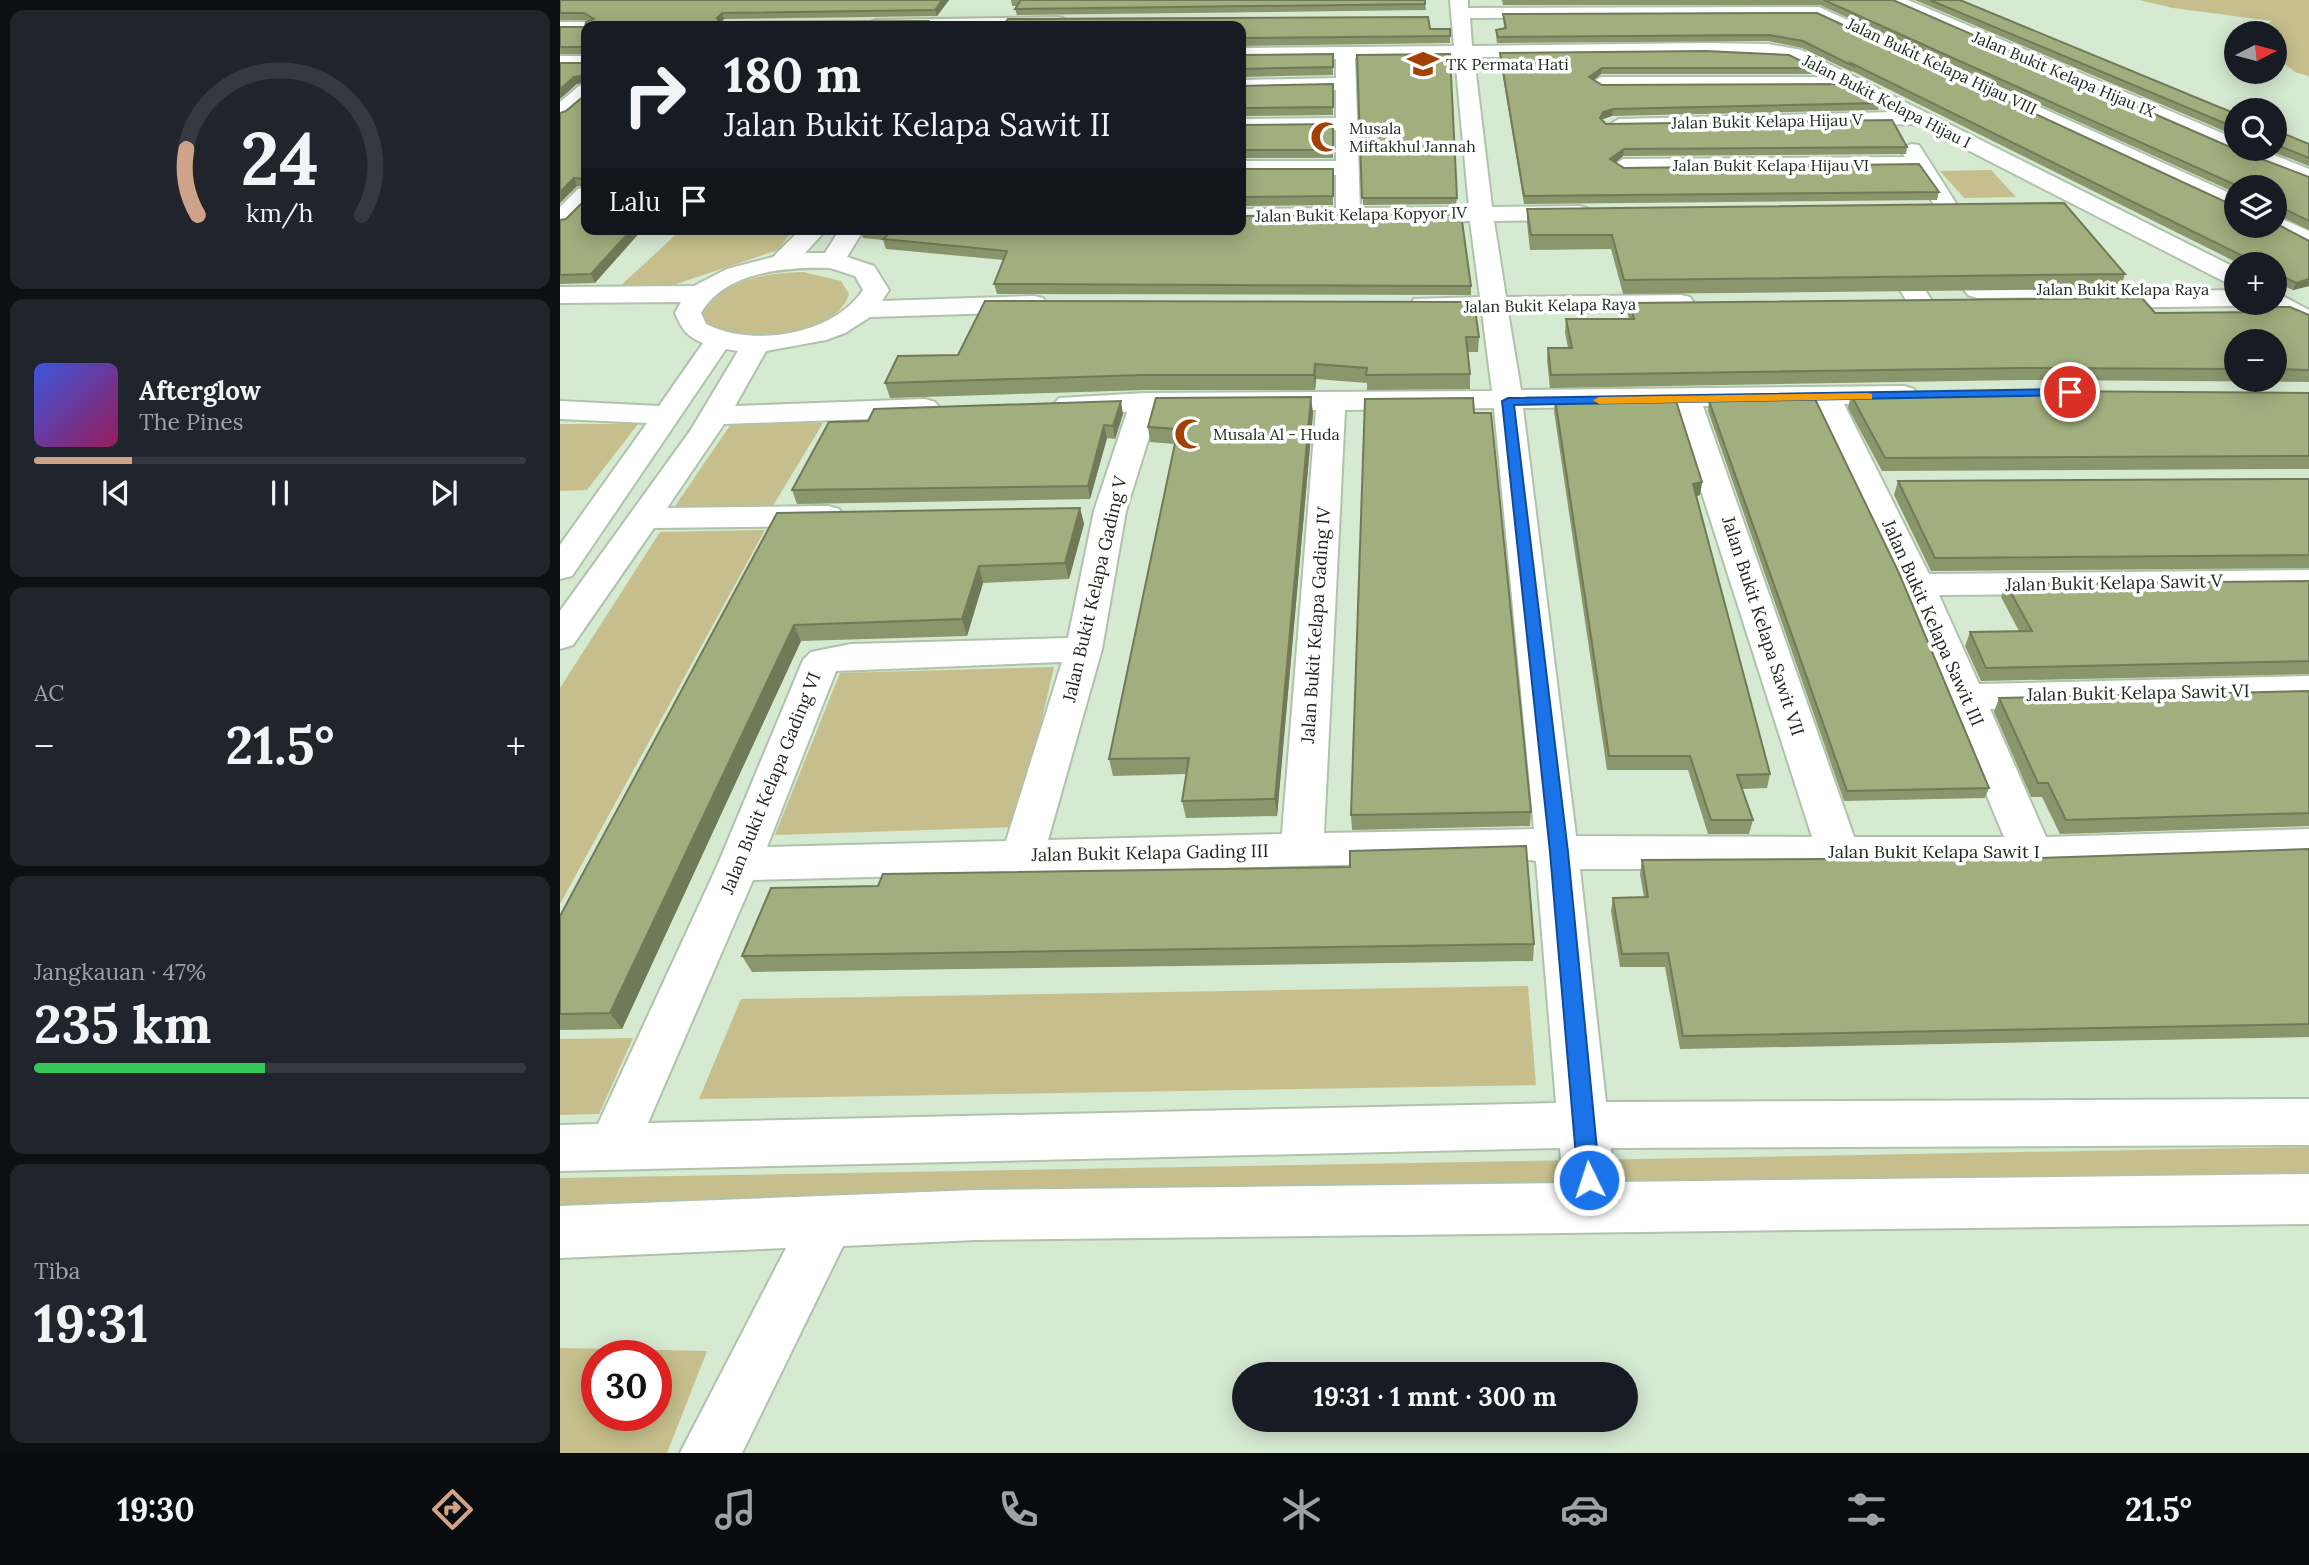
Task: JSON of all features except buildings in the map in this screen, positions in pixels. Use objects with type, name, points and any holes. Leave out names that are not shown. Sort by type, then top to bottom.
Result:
[{"type":"street","points":[[989,21],[1002,0]]},
{"type":"street","points":[[1833,16],[1896,1]]},
{"type":"street","name":"Jalan Bukit Kelapa Hijau IX","points":[[1896,1],[2224,142]]},
{"type":"street","name":"Jalan Bukit Kelapa Hijau VIII","points":[[1457,12],[1488,6],[1657,6],[1801,12],[1833,16],[2224,198]]},
{"type":"street","points":[[964,21],[972,8]]},
{"type":"street","points":[[1457,12],[1466,52],[1481,213],[1508,401],[1559,852],[1591,1208]]},
{"type":"street","points":[[560,27],[581,27]]},
{"type":"street","points":[[1588,49],[1601,83],[1629,190]]},
{"type":"street","name":"Jalan Bukit Kelapa Hijau I","points":[[1246,54],[1588,49],[1781,51],[1794,54],[1922,117],[2224,272]]},
{"type":"street","points":[[1345,53],[1348,212]]},
{"type":"street","points":[[560,62],[581,62]]},
{"type":"street","points":[[1601,83],[1853,83]]},
{"type":"street","points":[[1246,86],[1346,84]]},
{"type":"street","points":[[560,113],[581,94]]},
{"type":"street","points":[[2048,115],[2123,99]]},
{"type":"street","name":"Jalan Bukit Kelapa Hijau V","points":[[1612,125],[1922,117]]},
{"type":"street","points":[[1891,118],[1947,208]]},
{"type":"street","points":[[1246,125],[1346,124]]},
{"type":"street","name":"Jalan Bukit Kelapa Hijau IX","points":[[2270,161],[2309,177]]},
{"type":"street","name":"Jalan Bukit Kelapa Hijau VI","points":[[1623,166],[1920,164]]},
{"type":"street","points":[[1246,168],[1347,168]]},
{"type":"street","points":[[560,223],[581,200]]},
{"type":"street","points":[[1923,207],[1973,208]]},
{"type":"street","points":[[2051,208],[2103,208]]},
{"type":"street","name":"Jalan Bukit Kelapa Kopyor IV","points":[[1246,216],[1348,212],[1607,213]]},
{"type":"street","points":[[560,223],[581,225]]},
{"type":"street","points":[[2287,229],[2309,240]]},
{"type":"street","points":[[782,262],[809,235]]},
{"type":"street","points":[[832,261],[848,235]]},
{"type":"street","points":[[564,312],[694,303],[736,274],[782,262],[832,261],[865,271],[870,299]]},
{"type":"street","name":"Jalan Bukit Kelapa Raya","points":[[2224,289],[1926,295],[2224,298]]},
{"type":"street","points":[[2287,296],[2309,290]]},
{"type":"street","name":"Jalan Bukit Kelapa Raya","points":[[1403,296],[1708,297]]},
{"type":"street","points":[[694,303],[695,329],[719,340],[756,344],[798,338],[837,326],[870,299],[1054,297]]},
{"type":"street","points":[[2287,307],[2309,321]]},
{"type":"street","points":[[560,569],[719,340]]},
{"type":"street","points":[[560,637],[716,415],[756,344]]},
{"type":"street","points":[[1035,405],[1331,400],[1687,400],[1935,394]]},
{"type":"street","name":"Jalan Bukit Kelapa Sawit III","points":[[1826,398],[1885,482],[1919,585],[2032,853]]},
{"type":"street","name":"Jalan Bukit Kelapa Gading IV","points":[[1301,850],[1331,400]]},
{"type":"street","name":"Jalan Bukit Kelapa Sawit VII","points":[[1687,400],[1838,852]]},
{"type":"street","name":"Jalan Bukit Kelapa Gading V","points":[[1022,856],[1084,649],[1096,512],[1145,402]]},
{"type":"street","points":[[716,415],[952,408]]},
{"type":"street","points":[[560,410],[668,415]]},
{"type":"street","points":[[643,518],[863,515]]},
{"type":"street","name":"Jalan Bukit Kelapa Sawit V","points":[[1919,585],[2309,581]]},
{"type":"street","name":"Jalan Bukit Kelapa Gading VI","points":[[613,1146],[739,864],[816,669],[824,661],[851,656],[1084,649]]},
{"type":"street","name":"Jalan Bukit Kelapa Sawit VI","points":[[1966,697],[2309,690]]},
{"type":"street","name":"Jalan Bukit Kelapa Gading III","points":[[739,864],[1532,844],[1559,852]]},
{"type":"street","name":"Jalan Bukit Kelapa Sawit I","points":[[1559,852],[2032,853],[2309,845]]},
{"type":"street","points":[[560,1148],[1585,1125],[2309,1122]]},
{"type":"street","points":[[560,1232],[829,1219],[2309,1199]]},
{"type":"street","points":[[710,1453],[829,1219]]},
{"type":"shaded area","points":[[2139,0],[2309,0],[2309,76],[2297,73],[2287,66],[2287,21],[2173,8]]},
{"type":"shaded area","points":[[1991,170],[2016,197],[1964,198],[1940,171]]},
{"type":"shaded area","points":[[675,235],[789,235],[778,250],[661,289],[618,288]]},
{"type":"shaded area","points":[[803,272],[841,281],[849,294],[836,313],[825,321],[798,332],[771,338],[706,328],[700,314],[709,302],[732,286],[773,274]]},
{"type":"shaded area","points":[[823,423],[771,509],[673,509],[731,424]]},
{"type":"shaded area","points":[[560,424],[638,424],[587,490],[560,491]]},
{"type":"shaded area","points":[[765,530],[560,904],[560,688],[660,532]]},
{"type":"shaded area","points":[[1054,667],[1017,827],[775,835],[840,673]]},
{"type":"shaded area","points":[[1528,986],[1536,1085],[699,1099],[741,999]]},
{"type":"shaded area","points":[[633,1038],[599,1114],[560,1115],[560,1039]]},
{"type":"shaded area","points":[[2309,1147],[2309,1174],[560,1209],[560,1178]]},
{"type":"shaded area","points":[[560,1348],[581,1348],[581,1431],[672,1431],[672,1350],[707,1351],[667,1453],[560,1453]]},
{"type":"slow traffic","points":[[1599,400],[1868,396]]},
{"type":"place","name":"TK Permata Hati","points":[[1423,64]]},
{"type":"place","name":"Musala Miftakhul Jannah","points":[[1326,137]]},
{"type":"place","name":"Musala Al - Huda","points":[[1190,434]]},
{"type":"route","points":[[1589,1180],[1541,677],[1508,401],[1735,400],[2070,392]]}]
